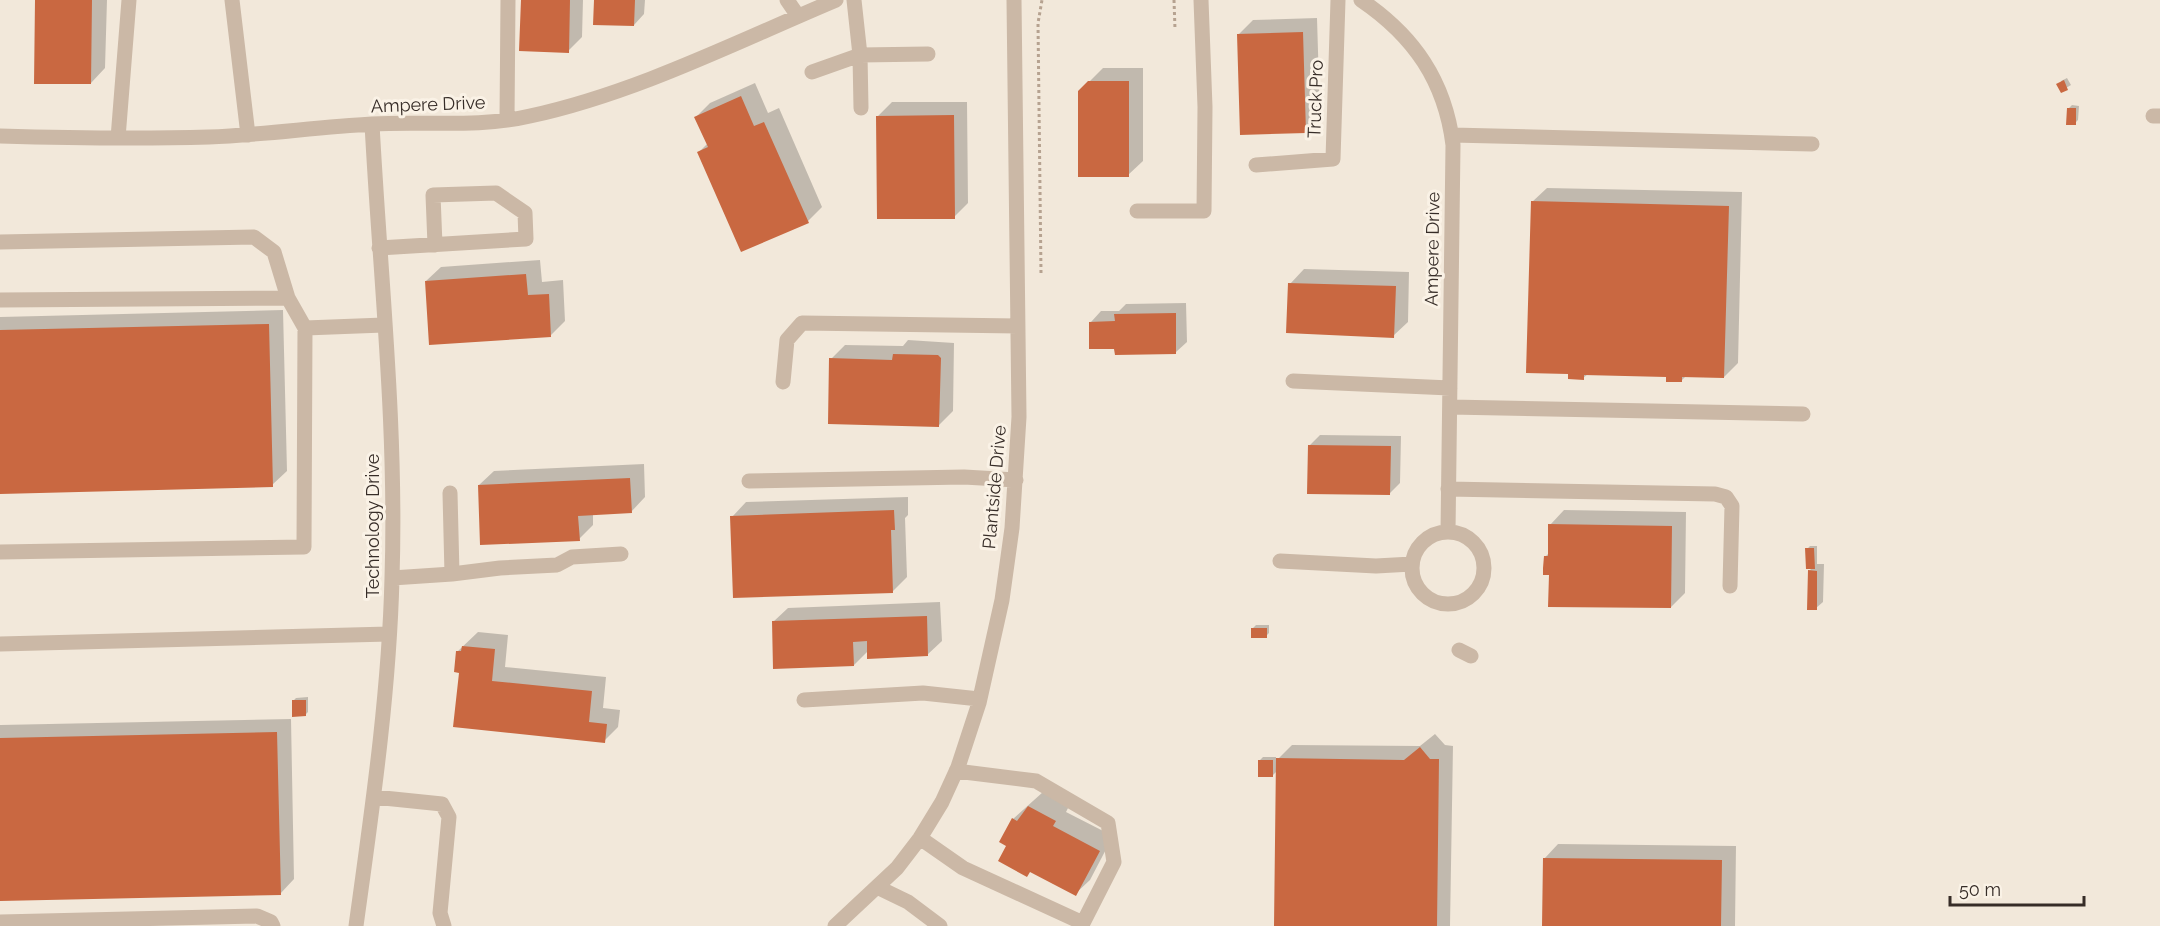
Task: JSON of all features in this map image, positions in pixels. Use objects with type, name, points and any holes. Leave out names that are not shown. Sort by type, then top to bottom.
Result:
[{"type":"street","points":[[118,138],[129,0]]},
{"type":"street","points":[[232,0],[248,135]]},
{"type":"street","points":[[507,120],[508,0]]},
{"type":"street","points":[[787,0],[798,16]]},
{"type":"street","name":"Ampere Drive","points":[[0,136],[118,138],[248,135],[372,124],[507,120],[572,106],[633,85],[836,0]]},
{"type":"street","points":[[854,0],[860,55],[861,108]]},
{"type":"street","name":"Plantside Drive","points":[[835,926],[877,888],[920,838],[942,802],[956,771],[979,699],[1002,600],[1016,480],[1019,417],[1014,0]]},
{"type":"street","points":[[1137,211],[1204,211],[1205,107],[1201,0]]},
{"type":"street","name":"Truck Pro","points":[[1256,165],[1333,159],[1338,0]]},
{"type":"street","name":"Ampere Drive","points":[[1361,0],[1395,25],[1423,58],[1442,94],[1452,135],[1448,532]]},
{"type":"street","points":[[812,72],[860,55],[928,54]]},
{"type":"street","name":"Technology Drive","points":[[356,926],[374,797],[392,578],[393,481],[372,124]]},
{"type":"street","points":[[1452,135],[1812,144]]},
{"type":"street","points":[[379,248],[435,245],[526,239],[525,213],[496,193],[434,195],[435,245]]},
{"type":"street","points":[[0,242],[254,237],[274,252],[288,298],[305,328],[304,548],[0,552]]},
{"type":"street","points":[[0,300],[288,298]]},
{"type":"street","points":[[783,382],[787,340],[802,323],[1018,326]]},
{"type":"street","points":[[305,328],[384,325]]},
{"type":"street","points":[[1293,381],[1450,388]]},
{"type":"street","points":[[1450,407],[1803,414]]},
{"type":"street","points":[[749,482],[964,477],[1016,480]]},
{"type":"street","points":[[1448,489],[1714,494],[1726,497],[1732,506],[1730,586]]},
{"type":"street","points":[[450,493],[452,574]]},
{"type":"street","points":[[1448,532],[1469,539],[1478,548],[1483,561],[1482,580],[1472,595],[1457,603],[1443,604],[1430,600],[1421,593],[1413,576],[1412,564],[1422,544],[1432,536],[1448,532]]},
{"type":"street","points":[[392,578],[556,565],[572,557],[621,554]]},
{"type":"street","points":[[1280,561],[1376,566],[1412,564]]},
{"type":"street","points":[[0,644],[389,634]]},
{"type":"street","points":[[804,700],[923,693],[979,699]]},
{"type":"street","points":[[920,838],[963,868],[1083,923],[1114,862],[1108,823],[1036,781],[956,771]]},
{"type":"street","points":[[374,797],[442,804],[449,817],[440,913],[444,926]]},
{"type":"street","points":[[877,888],[903,898],[940,926]]},
{"type":"street","points":[[0,922],[257,916],[271,922],[273,926]]},
{"type":"path","points":[[1041,273],[1038,23],[1042,0]]},
{"type":"path","points":[[1174,0],[1175,28]]},
{"type":"building","points":[[35,0],[92,0],[91,84],[34,84]]},
{"type":"building","points":[[521,0],[570,0],[569,53],[519,51]]},
{"type":"building","points":[[594,0],[635,0],[634,26],[593,25]]},
{"type":"building","points":[[1303,32],[1306,133],[1240,135],[1237,34]]},
{"type":"building","points":[[2064,80],[2068,90],[2061,93],[2056,84]]},
{"type":"building","points":[[1088,81],[1129,81],[1129,177],[1078,177],[1078,91]]},
{"type":"building","points":[[741,96],[754,126],[764,122],[809,223],[741,252],[697,152],[708,147],[694,117]]},
{"type":"building","points":[[2067,108],[2076,108],[2076,125],[2066,125]]},
{"type":"building","points":[[954,115],[955,219],[877,219],[876,116]]},
{"type":"building","points":[[1531,201],[1729,206],[1724,378],[1682,377],[1682,382],[1666,382],[1666,377],[1584,375],[1584,380],[1568,379],[1568,374],[1526,373]]},
{"type":"building","points":[[526,274],[528,295],[549,294],[551,337],[429,345],[425,281]]},
{"type":"building","points":[[1288,283],[1396,286],[1394,338],[1286,333]]},
{"type":"building","points":[[1176,313],[1176,354],[1115,355],[1114,349],[1089,349],[1089,322],[1115,321],[1114,314]]},
{"type":"building","points":[[269,324],[273,487],[0,494],[0,330]]},
{"type":"building","points":[[893,354],[938,355],[941,358],[939,427],[828,424],[829,358],[892,360]]},
{"type":"building","points":[[1308,445],[1391,446],[1390,495],[1307,494]]},
{"type":"building","points":[[630,478],[632,513],[578,516],[580,541],[480,545],[478,485]]},
{"type":"building","points":[[894,510],[895,530],[891,530],[893,593],[733,598],[730,516]]},
{"type":"building","points":[[1548,524],[1672,526],[1671,608],[1548,607],[1549,575],[1543,575],[1543,568],[1544,556],[1548,556]]},
{"type":"building","points":[[1805,548],[1814,548],[1815,569],[1806,569]]},
{"type":"building","points":[[1808,570],[1817,571],[1817,610],[1807,610]]},
{"type":"building","points":[[927,616],[928,656],[867,659],[867,641],[853,642],[854,666],[773,669],[772,621]]},
{"type":"building","points":[[1251,628],[1267,628],[1267,638],[1251,638]]},
{"type":"building","points":[[462,646],[495,649],[492,681],[592,691],[589,722],[607,724],[605,743],[453,727],[459,673],[454,672],[456,651],[461,651]]},
{"type":"building","points":[[292,700],[306,700],[306,716],[292,717]]},
{"type":"building","points":[[277,732],[281,895],[0,901],[0,738]]},
{"type":"building","points":[[1420,747],[1430,759],[1439,759],[1437,926],[1274,926],[1276,758],[1404,760]]},
{"type":"building","points":[[1258,760],[1273,760],[1273,777],[1258,777]]},
{"type":"building","points":[[1028,806],[1056,821],[1053,826],[1100,851],[1076,896],[1030,872],[1027,877],[998,861],[1006,846],[999,842],[1012,818],[1017,821]]},
{"type":"building","points":[[1543,858],[1722,860],[1721,926],[1542,926]]}]
